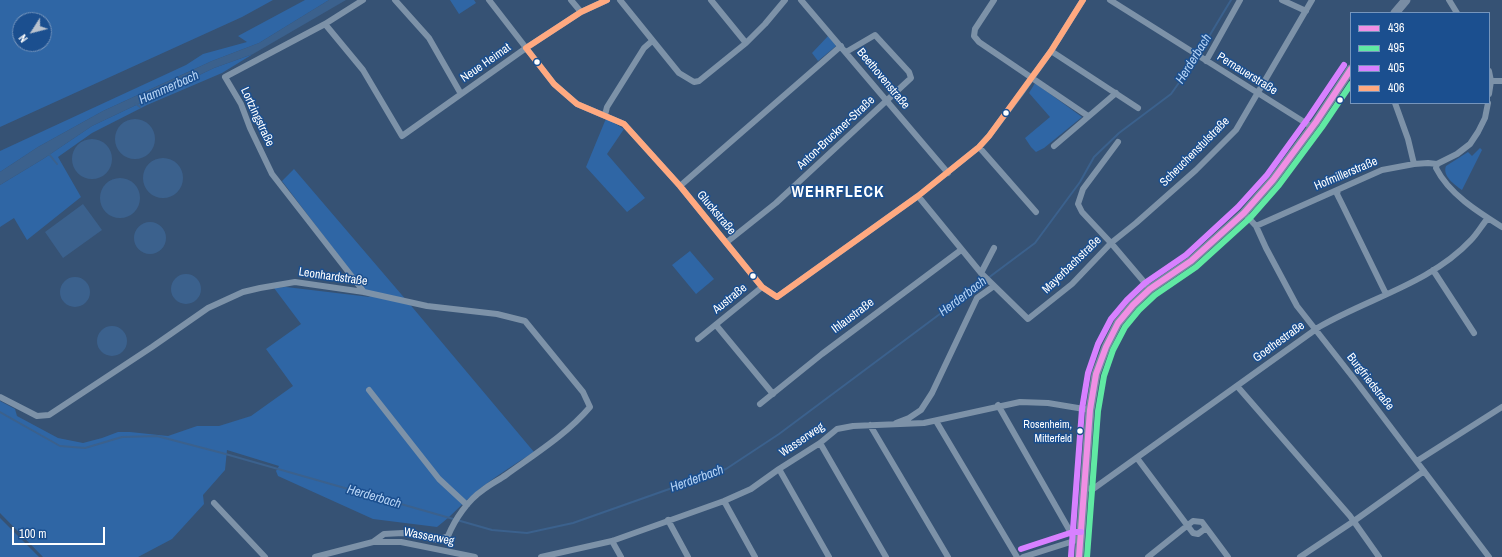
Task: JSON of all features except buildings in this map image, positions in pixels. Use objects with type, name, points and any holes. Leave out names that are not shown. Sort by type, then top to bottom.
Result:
[{"type":"street","name":"Lortzingstraße","points":[[363,0],[325,24],[225,77],[241,104],[250,128],[272,174],[364,292]]},
{"type":"street","points":[[395,0],[429,38],[461,94]]},
{"type":"street","name":"Gluckstraße","points":[[489,0],[554,84],[577,104],[624,124],[680,186],[762,287]]},
{"type":"street","points":[[571,0],[581,12]]},
{"type":"street","name":"Neue Heimat","points":[[325,24],[363,70],[402,136],[526,48],[581,12],[608,0]]},
{"type":"street","points":[[620,0],[679,73],[694,82],[699,81],[746,43],[765,24],[785,0]]},
{"type":"street","points":[[711,0],[746,43]]},
{"type":"street","name":"Beethovenstraße","points":[[801,0],[948,173]]},
{"type":"street","points":[[994,0],[975,29],[974,36],[979,42],[1088,116]]},
{"type":"street","name":"Austraße","points":[[698,339],[762,287],[778,297],[918,196],[979,147],[990,136],[1051,51],[1083,0]]},
{"type":"street","name":"Pernauerstraße","points":[[1110,0],[1312,128]]},
{"type":"street","points":[[1204,60],[1240,0]]},
{"type":"street","points":[[1282,0],[1306,11]]},
{"type":"street","name":"Scheuchenstulstraße","points":[[1111,242],[1136,223],[1196,170],[1236,130],[1312,0]]},
{"type":"street","points":[[1396,12],[1406,0]]},
{"type":"street","points":[[1449,0],[1456,12]]},
{"type":"street","name":"Anton-Bruckner-Straße","points":[[727,242],[776,203],[911,78],[909,72],[875,35],[846,52]]},
{"type":"street","points":[[605,115],[607,107],[644,48],[652,41]]},
{"type":"street","points":[[680,186],[841,46]]},
{"type":"street","points":[[1051,51],[1138,108]]},
{"type":"street","points":[[1079,557],[1078,540],[1090,410],[1096,374],[1106,347],[1118,323],[1133,305],[1150,289],[1191,261],[1244,213],[1273,180],[1312,128],[1350,71]]},
{"type":"street","points":[[1490,76],[1490,88]]},
{"type":"street","points":[[1491,81],[1502,81]]},
{"type":"street","points":[[1054,146],[1116,93]]},
{"type":"street","points":[[1395,104],[1408,139],[1414,164]]},
{"type":"street","name":"Hofmillerstraße","points":[[1256,226],[1382,170],[1414,164],[1437,164],[1457,154],[1470,144],[1478,132],[1485,118],[1488,104]]},
{"type":"street","points":[[1111,242],[1082,212],[1078,204],[1083,190],[1118,142]]},
{"type":"street","points":[[979,147],[1036,212]]},
{"type":"street","points":[[1437,164],[1436,168],[1439,174],[1450,188],[1488,218],[1502,226]]},
{"type":"street","points":[[1338,190],[1342,204],[1386,294]]},
{"type":"street","points":[[891,425],[909,418],[921,410],[932,393],[977,298],[994,286],[981,274],[918,196]]},
{"type":"street","name":"Burgfriedstraße","points":[[1244,213],[1256,226],[1297,306],[1417,460],[1489,557]]},
{"type":"street","name":"Goethestraße","points":[[1084,488],[1093,489],[1315,330],[1433,270],[1472,240],[1488,218]]},
{"type":"street","name":"Mayerbachstraße","points":[[994,286],[1028,320],[1072,284],[1111,242],[1150,289]]},
{"type":"street","points":[[981,274],[994,248]]},
{"type":"street","name":"Ihlaustraße","points":[[760,404],[822,354],[961,250]]},
{"type":"street","points":[[1433,270],[1474,333]]},
{"type":"street","name":"Leonhardstraße","points":[[0,397],[37,416],[49,415],[208,308],[243,292],[294,282],[364,292],[428,306],[497,314],[525,321],[583,392],[590,406],[579,420],[556,437]]},
{"type":"street","points":[[716,325],[773,394]]},
{"type":"street","points":[[1237,386],[1354,521],[1379,557]]},
{"type":"street","points":[[369,390],[439,479],[467,505]]},
{"type":"street","name":"Wasserweg","points":[[541,557],[612,541],[724,501],[751,489],[820,443],[837,429],[853,426],[924,423],[1020,402],[1048,403],[1090,410]]},
{"type":"street","points":[[998,406],[1078,540]]},
{"type":"street","points":[[1417,460],[1502,406]]},
{"type":"street","points":[[936,421],[1017,557]]},
{"type":"street","points":[[870,425],[948,557]]},
{"type":"street","name":"Wasserweg","points":[[373,542],[384,534],[403,533],[438,540],[448,536],[453,523],[481,490],[507,474],[556,437]]},
{"type":"street","points":[[820,443],[886,557]]},
{"type":"street","points":[[1137,458],[1193,533],[1198,534],[1206,528]]},
{"type":"street","points":[[779,469],[828,557]]},
{"type":"street","points":[[1300,557],[1424,471]]},
{"type":"street","points":[[724,501],[755,557]]},
{"type":"street","points":[[214,503],[265,557]]},
{"type":"street","points":[[668,520],[688,557]]},
{"type":"street","points":[[1148,557],[1193,521],[1202,522],[1228,557]]},
{"type":"street","points":[[1023,557],[1078,540]]},
{"type":"street","points":[[612,541],[621,557]]},
{"type":"street","points":[[315,557],[373,542]]},
{"type":"street","name":"Wasserweg","points":[[373,542],[401,542],[475,557]]},
{"type":"shaded area","points":[[0,0],[273,0],[242,17],[0,127]]},
{"type":"shaded area","points":[[305,0],[329,0],[259,43],[212,61],[103,111],[38,147],[0,172],[0,151],[186,65],[203,54],[247,42],[238,36]]},
{"type":"shaded area","points":[[450,0],[474,0],[476,3],[459,14]]},
{"type":"shaded area","points":[[829,35],[836,46],[818,61],[812,53]]},
{"type":"shaded area","points":[[253,54],[222,73],[147,105],[92,133],[58,157],[81,197],[27,240],[14,218],[0,227],[0,185],[43,159],[92,126],[214,68]]},
{"type":"shaded area","points":[[1035,83],[1082,117],[1044,148],[1036,152],[1025,138],[1050,117],[1029,93]]},
{"type":"shaded area","points":[[607,119],[624,129],[607,154],[645,198],[627,212],[586,167]]},
{"type":"shaded area","points":[[1480,148],[1482,150],[1462,190],[1447,177],[1445,170],[1446,166],[1468,152],[1472,156]]},
{"type":"shaded area","points":[[294,169],[534,452],[482,487],[437,527],[373,519],[278,476],[276,471],[279,466],[227,450],[225,470],[203,495],[204,504],[172,539],[138,557],[43,557],[0,513],[0,401],[15,409],[17,416],[58,438],[83,443],[118,432],[168,436],[197,426],[219,426],[251,416],[293,386],[266,349],[301,324],[274,288],[286,287],[370,297],[282,181]]},
{"type":"shaded area","points":[[690,251],[714,279],[696,294],[672,265]]},
{"type":"shaded area","points":[[0,518],[39,557],[0,557]]},
{"type":"water","points":[[329,0],[346,0],[253,54],[214,68],[92,126],[43,159],[0,185],[0,172],[38,147],[103,111],[212,61],[259,43]]},
{"type":"water","points":[[135,119],[143,121],[149,125],[153,131],[155,139],[153,147],[149,153],[143,157],[135,159],[127,157],[121,153],[117,147],[115,139],[117,131],[121,125],[127,121]]},
{"type":"water","points":[[92,139],[100,141],[106,145],[110,151],[112,159],[110,167],[106,173],[100,177],[92,179],[84,177],[78,173],[74,167],[72,159],[74,151],[78,145],[84,141]]},
{"type":"water","points":[[163,158],[171,160],[177,164],[181,170],[183,178],[181,186],[177,192],[171,196],[163,198],[155,196],[149,192],[145,186],[143,178],[145,170],[149,164],[155,160]]},
{"type":"water","points":[[120,178],[128,180],[134,184],[138,190],[140,198],[138,206],[134,212],[128,216],[120,218],[112,216],[106,212],[102,206],[100,198],[102,190],[106,184],[112,180]]},
{"type":"water","points":[[83,204],[102,230],[63,258],[45,232]]},
{"type":"water","points":[[150,222],[156,223],[163,229],[166,238],[165,244],[159,251],[150,254],[144,253],[137,247],[134,238],[135,232],[141,225]]},
{"type":"water","points":[[186,274],[192,275],[200,283],[200,295],[192,303],[186,304],[180,303],[172,295],[171,289],[172,283],[180,275]]},
{"type":"water","points":[[75,277],[81,278],[89,286],[89,298],[81,306],[75,307],[69,306],[61,298],[60,292],[61,286],[69,278]]},
{"type":"water","points":[[112,326],[118,327],[126,335],[126,347],[118,355],[112,356],[106,355],[98,347],[97,341],[98,335],[106,327]]},
{"type":"waterway","name":"Herderbach","points":[[0,412],[60,446],[85,448],[122,437],[157,436],[492,530],[527,533],[573,523],[726,469],[779,434],[1035,243],[1080,182],[1094,157],[1119,133],[1171,94],[1193,63],[1231,0]]},
{"type":"waterway","name":"Hammerbach","points":[[135,103],[140,107]]},
{"type":"waterway","points":[[49,154],[57,164]]},
{"type":"transit line","name":"406","points":[[607,0],[581,12],[526,48],[554,84],[577,104],[624,124],[680,186],[762,287],[777,297],[918,196],[979,147],[989,136],[1051,51],[1083,0]]},
{"type":"transit line","name":"405","points":[[1071,556],[1082,409],[1088,373],[1098,344],[1111,319],[1127,300],[1145,283],[1186,255],[1238,207],[1267,175],[1344,65]]},
{"type":"transit line","name":"436","points":[[1079,557],[1090,410],[1096,374],[1106,347],[1118,323],[1133,305],[1150,289],[1191,261],[1244,213],[1273,180],[1316,122],[1350,71]]},
{"type":"transit line","name":"495","points":[[1087,557],[1098,411],[1104,376],[1113,350],[1125,327],[1139,310],[1155,295],[1196,267],[1250,218],[1279,185],[1322,127],[1350,85]]},
{"type":"transit line","name":"405","points":[[1021,549],[1073,532],[1081,532]]},
{"type":"place","name":"Rosenheim, Mitterfeld","points":[[1080,431]]},
{"type":"district","name":"WEHRFLECK","points":[[838,193]]}]
